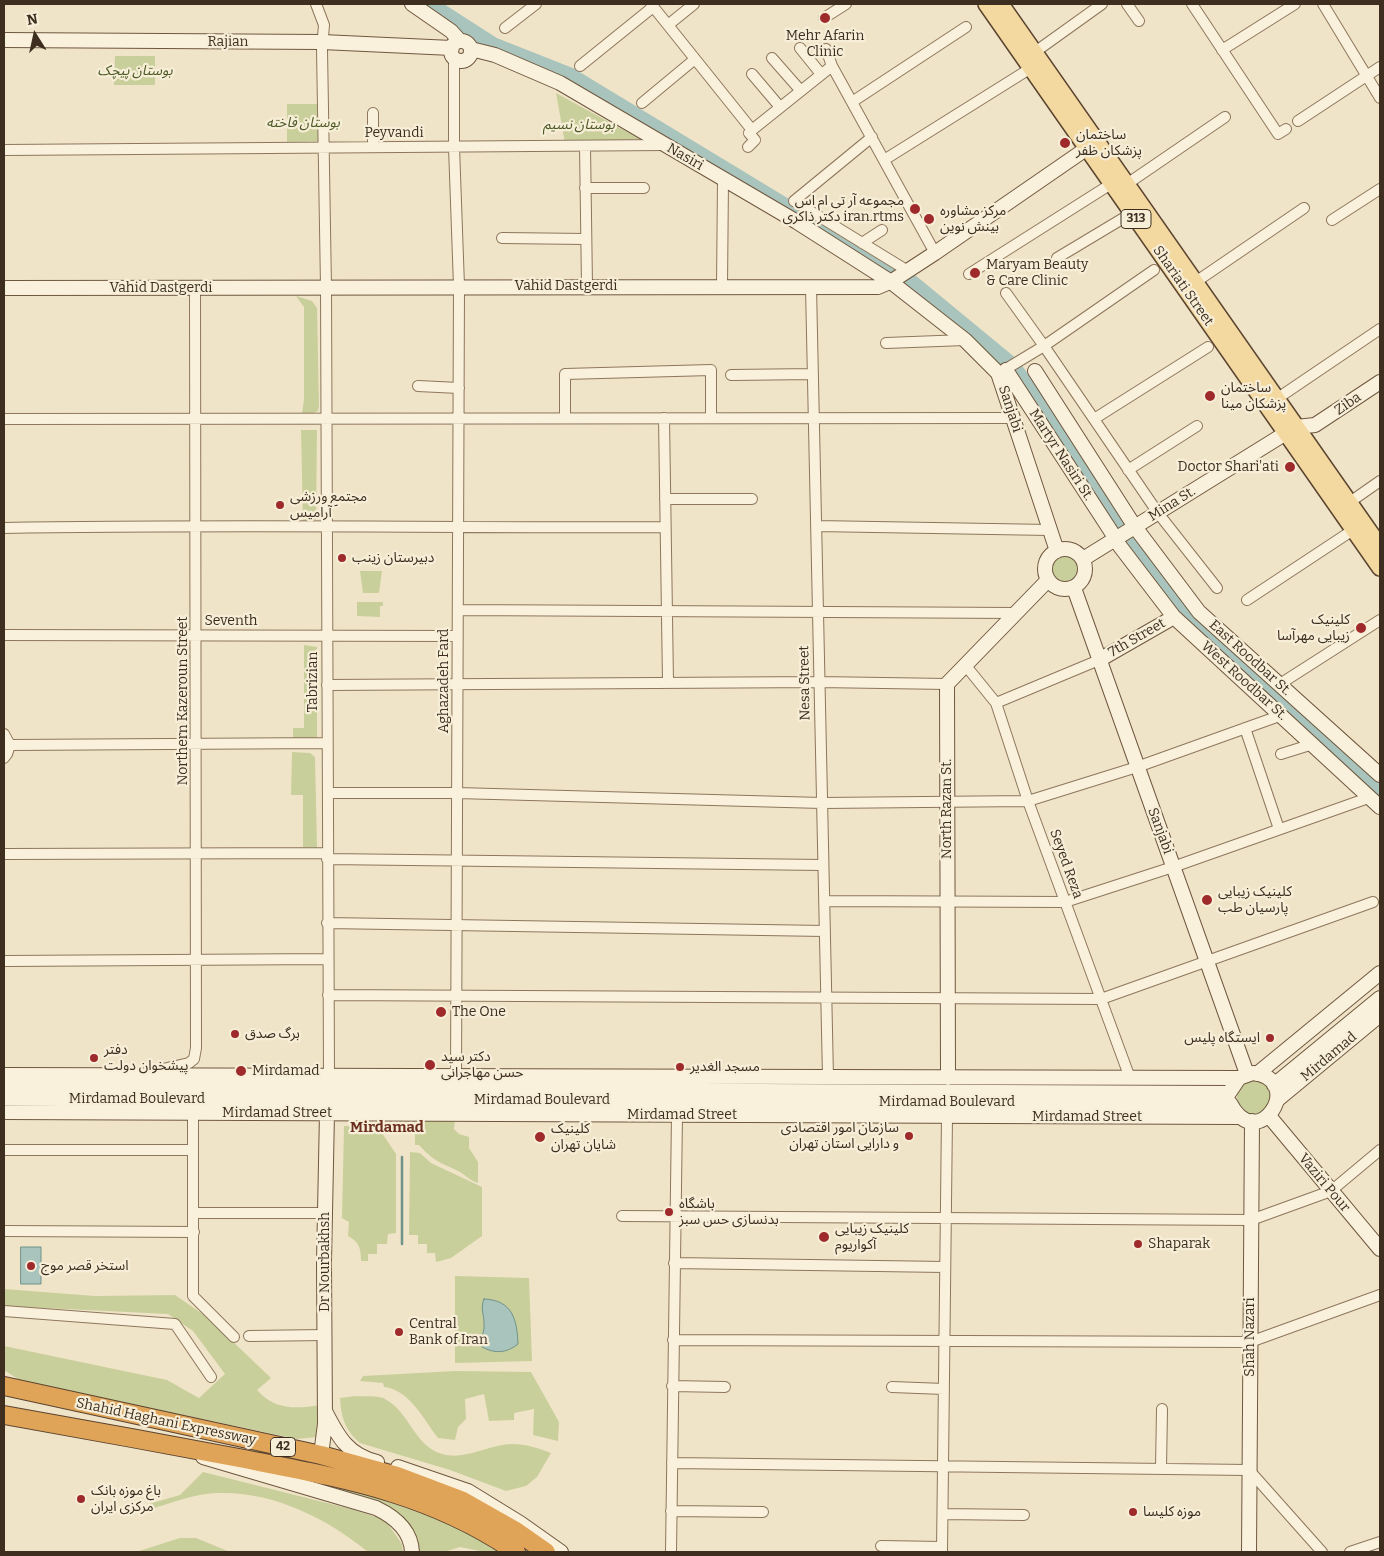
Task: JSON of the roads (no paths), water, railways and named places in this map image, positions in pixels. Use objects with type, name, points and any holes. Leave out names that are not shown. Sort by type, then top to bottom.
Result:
[{"type":"highway","name":"Shahid Haghani Expressway","points":[[4,1386],[321,1455],[397,1476],[464,1501],[516,1531],[546,1552]]},
{"type":"highway","name":"Shahid Haghani Expressway","points":[[4,1415],[354,1480],[424,1503],[486,1531],[516,1552]]},
{"type":"main road","points":[[412,4],[452,31],[458,50]]},
{"type":"main road","name":"Shariati Street","points":[[986,4],[1092,149],[1127,184],[1162,244],[1291,430],[1380,568]]},
{"type":"main road","name":"Shariati Street","points":[[1001,4],[1035,52],[1111,184],[1132,213],[1197,281],[1278,398],[1291,430],[1350,502],[1380,546]]},
{"type":"main road","name":"Rajian","points":[[4,40],[322,45],[458,50]]},
{"type":"main road","name":"Rajian","points":[[4,46],[322,45]]},
{"type":"main road","name":"Nasiri","points":[[458,50],[495,55],[560,83],[723,180],[899,276]]},
{"type":"main road","name":"Vahid Dastgerdi","points":[[4,288],[878,287],[935,253],[1070,160],[1092,149]]},
{"type":"main road","name":"Sanjabi","points":[[899,276],[965,340],[1002,372],[1012,418],[1057,551]]},
{"type":"main road","name":"Martyr Nasiri St.","points":[[1035,371],[1135,528]]},
{"type":"main road","name":"Martyr Nasiri St.","points":[[1002,372],[1118,542]]},
{"type":"main road","name":"Ziba","points":[[1291,430],[1315,426],[1380,382]]},
{"type":"main road","name":"Mina St.","points":[[1084,562],[1118,542],[1158,513],[1291,430]]},
{"type":"main road","name":"East Roodbar St.","points":[[1135,528],[1198,612],[1380,775]]},
{"type":"main road","name":"West Roodbar St.","points":[[1118,542],[1174,617],[1376,802]]},
{"type":"main road","points":[[1057,551],[1075,551],[1084,562],[1082,580],[1074,588],[1062,589],[1048,580],[1045,566],[1047,560],[1057,551]]},
{"type":"main road","points":[[948,684],[1048,580]]},
{"type":"main road","name":"Sanjabi","points":[[1074,588],[1248,1076]]},
{"type":"main road","name":"7th Street","points":[[1099,660],[1174,617]]},
{"type":"main road","name":"North Razan St.","points":[[948,684],[946,998],[948,1078]]},
{"type":"main road","points":[[4,1075],[948,1078],[1130,1078],[1248,1076],[1265,1076],[1274,1086],[1277,1100],[1269,1116],[1246,1119],[1229,1098],[1248,1076],[1305,1035],[1380,973]]},
{"type":"main road","points":[[1274,1086],[1380,998]]},
{"type":"main road","name":"Mirdamad","points":[[1277,1100],[1380,1015]]},
{"type":"main road","points":[[1305,1035],[1300,1045],[1300,1053],[1304,1054],[1319,1048]]},
{"type":"main road","points":[[25,1086],[62,1075]]},
{"type":"main road","points":[[523,1076],[547,1090]]},
{"type":"main road","name":"Mirdamad Boulevard","points":[[4,1086],[1229,1098]]},
{"type":"main road","name":"Mirdamad Boulevard","points":[[4,1098],[1229,1098]]},
{"type":"main road","name":"Mirdamad Street","points":[[4,1112],[1246,1119]]},
{"type":"main road","name":"Dr Nourbakhsh","points":[[321,1455],[325,1411],[327,1113]]},
{"type":"main road","name":"Vaziri Pour","points":[[1269,1116],[1380,1250]]},
{"type":"main road","name":"Shah Nazari","points":[[1246,1119],[1251,1220],[1248,1552]]},
{"type":"main road","points":[[325,1411],[343,1442],[361,1459],[397,1467],[468,1491],[520,1523],[561,1552]]},
{"type":"main road","points":[[172,1445],[224,1465],[376,1508],[393,1517],[404,1528],[412,1552]]},
{"type":"street","name":"Tabrizian","points":[[316,4],[324,25],[322,45],[326,287],[329,1076]]},
{"type":"street","points":[[505,28],[536,4]]},
{"type":"street","points":[[668,25],[694,4]]},
{"type":"street","points":[[824,18],[846,4]]},
{"type":"street","points":[[1035,52],[1102,4]]},
{"type":"street","points":[[1127,4],[1139,21]]},
{"type":"street","points":[[1192,4],[1278,134],[1286,128]]},
{"type":"street","points":[[1222,50],[1295,4]]},
{"type":"street","points":[[1323,4],[1380,98]]},
{"type":"street","points":[[580,66],[652,5],[752,130]]},
{"type":"street","points":[[852,102],[966,26]]},
{"type":"street","points":[[800,48],[821,74]]},
{"type":"street","points":[[826,49],[832,66],[935,253]]},
{"type":"street","name":"Aghazadeh Fard","points":[[456,1076],[459,286],[454,146],[458,50]]},
{"type":"street","points":[[772,58],[801,91]]},
{"type":"street","points":[[642,103],[695,59]]},
{"type":"street","points":[[748,147],[755,140],[749,133],[752,130],[832,66]]},
{"type":"street","points":[[1298,121],[1380,67]]},
{"type":"street","points":[[884,160],[1032,68]]},
{"type":"street","points":[[752,74],[780,107]]},
{"type":"street","points":[[373,113],[373,147]]},
{"type":"street","points":[[1127,184],[1225,117]]},
{"type":"street","points":[[872,137],[794,201],[862,243],[899,276]]},
{"type":"street","name":"Peyvandi","points":[[4,150],[665,145]]},
{"type":"street","points":[[585,146],[587,286]]},
{"type":"street","points":[[722,286],[723,180]]},
{"type":"street","points":[[969,274],[1111,184]]},
{"type":"street","points":[[586,188],[644,188]]},
{"type":"street","points":[[1332,220],[1380,189]]},
{"type":"street","points":[[1197,281],[1304,208]]},
{"type":"street","points":[[1057,258],[1132,213]]},
{"type":"street","points":[[862,243],[882,230]]},
{"type":"street","points":[[502,238],[586,239]]},
{"type":"street","points":[[1002,372],[1019,363],[1154,270]]},
{"type":"street","name":"Nesa Street","points":[[812,287],[817,611],[828,1077]]},
{"type":"street","name":"Northern Kazeroun Street","points":[[143,1076],[189,1063],[194,1059],[196,1048],[198,960],[196,288]]},
{"type":"street","points":[[1006,293],[1158,513],[1216,588]]},
{"type":"street","points":[[1278,398],[1380,329]]},
{"type":"street","points":[[886,344],[965,340]]},
{"type":"street","points":[[1094,419],[1208,346]]},
{"type":"street","points":[[565,418],[565,374],[711,370],[712,418]]},
{"type":"street","points":[[731,375],[813,374]]},
{"type":"street","points":[[418,386],[458,388]]},
{"type":"street","points":[[664,418],[668,682]]},
{"type":"street","points":[[4,419],[1012,418]]},
{"type":"street","points":[[1128,470],[1197,426]]},
{"type":"street","points":[[1350,502],[1380,481]]},
{"type":"street","points":[[665,500],[752,499]]},
{"type":"street","points":[[4,528],[196,525],[458,528],[665,527]]},
{"type":"street","points":[[816,526],[1050,530]]},
{"type":"street","points":[[1247,600],[1354,530]]},
{"type":"street","points":[[458,610],[1017,613]]},
{"type":"street","points":[[1280,684],[1380,620]]},
{"type":"street","name":"Seventh","points":[[4,635],[458,636]]},
{"type":"street","points":[[996,703],[1099,660]]},
{"type":"street","name":"Seyed Reza","points":[[966,666],[996,703],[1028,802],[1130,1078]]},
{"type":"street","points":[[327,685],[668,682],[948,684]]},
{"type":"street","points":[[328,792],[457,793],[822,803],[1028,802],[1137,767],[1282,715]]},
{"type":"street","points":[[1245,728],[1280,829]]},
{"type":"street","points":[[4,734],[10,745],[10,750],[4,758]]},
{"type":"street","points":[[10,745],[327,743]]},
{"type":"street","points":[[1281,754],[1313,744]]},
{"type":"street","points":[[824,901],[1065,902],[1173,867],[1280,829],[1376,802]]},
{"type":"street","points":[[4,854],[197,854],[823,865]]},
{"type":"street","points":[[328,995],[1101,999],[1373,902]]},
{"type":"street","points":[[328,923],[825,931]]},
{"type":"street","points":[[4,961],[328,959]]},
{"type":"street","points":[[192,1112],[193,1296],[234,1336]]},
{"type":"street","points":[[671,1552],[677,1115]]},
{"type":"street","points":[[881,1546],[942,1549],[947,1116]]},
{"type":"street","points":[[4,1150],[193,1150]]},
{"type":"street","points":[[622,1216],[1251,1220],[1331,1191],[1380,1150]]},
{"type":"street","points":[[194,1213],[325,1214]]},
{"type":"street","points":[[4,1231],[194,1232]]},
{"type":"street","points":[[674,1263],[945,1267]]},
{"type":"street","points":[[673,1340],[1250,1342],[1380,1295]]},
{"type":"street","points":[[4,1310],[175,1324],[211,1377]]},
{"type":"street","points":[[249,1336],[325,1335]]},
{"type":"street","points":[[672,1386],[725,1388]]},
{"type":"street","points":[[892,1387],[944,1389]]},
{"type":"street","points":[[1161,1468],[1162,1409]]},
{"type":"street","points":[[672,1463],[1249,1470],[1322,1552]]},
{"type":"street","points":[[671,1511],[763,1512]]},
{"type":"street","points":[[943,1514],[1024,1515]]},
{"type":"street","points":[[1350,1552],[1380,1542]]},
{"type":"water","name":"استخر قصر موج","points":[[21,1247],[41,1247],[41,1284],[21,1284]]},
{"type":"water","points":[[484,1299],[501,1303],[512,1313],[518,1344],[514,1347],[496,1352],[482,1347],[484,1326],[482,1305]]},
{"type":"waterway","points":[[430,4],[494,45],[570,75],[913,283],[1010,363],[1129,542],[1188,617],[1380,791]]},
{"type":"waterway","points":[[402,1157],[402,1244]]},
{"type":"place","name":"Mehr Afarin Clinic","points":[[825,18]]},
{"type":"place","name":"ساختمان پزشکان ظفر","points":[[1065,143]]},
{"type":"place","name":"مجموعه آر تی ام اس دکتر ذاکری iran.rtms","points":[[915,209]]},
{"type":"place","name":"مرکز مشاوره بینش نوین","points":[[929,219]]},
{"type":"place","name":"Maryam Beauty & Care Clinic","points":[[975,273]]},
{"type":"place","name":"ساختمان پزشكان مينا","points":[[1210,396]]},
{"type":"place","name":"Doctor Shari'ati","points":[[1290,467]]},
{"type":"place","name":"مجتمع ورزشی آرامیس","points":[[280,505]]},
{"type":"place","name":"دبیرستان زینب","points":[[342,558]]},
{"type":"place","name":"کلینیک زیبایی مهرآسا","points":[[1361,628]]},
{"type":"place","name":"کلینیک زیبایی پارسیان طب","points":[[1207,900]]},
{"type":"place","name":"The One","points":[[441,1012]]},
{"type":"place","name":"برگ صدق","points":[[235,1034]]},
{"type":"place","name":"ایستگاه پلیس","points":[[1270,1038]]},
{"type":"place","name":"دفتر پیشخوان دولت","points":[[94,1058]]},
{"type":"place","name":"دکتر سید حسن مهاجرانی","points":[[430,1065]]},
{"type":"place","name":"مسجد الغدیر","points":[[680,1067]]},
{"type":"place","name":"Mirdamad","points":[[241,1071]]},
{"type":"place","name":"سازمان امور اقتصادی و دارایی استان تهران","points":[[909,1136]]},
{"type":"place","name":"کلینیک شایان تهران","points":[[540,1137]]},
{"type":"place","name":"باشگاه بدنسازی حس سبز","points":[[669,1212]]},
{"type":"place","name":"کلینیک زیبایی آکواریوم","points":[[824,1237]]},
{"type":"place","name":"Shaparak","points":[[1138,1244]]},
{"type":"place","name":"استخر قصر موج","points":[[31,1266]]},
{"type":"place","name":"Central Bank of Iran","points":[[399,1332]]},
{"type":"place","name":"باغ موزه بانک مرکزی ایران","points":[[81,1499]]},
{"type":"place","name":"موزه کلیسا","points":[[1133,1512]]},
{"type":"district","name":"Mirdamad","points":[[387,1128]]},
{"type":"park label","name":"بوستان پیچک","points":[[135,71]]},
{"type":"park label","name":"بوستان فاخته","points":[[303,123]]},
{"type":"park label","name":"بوستان نسیم","points":[[579,125]]}]
